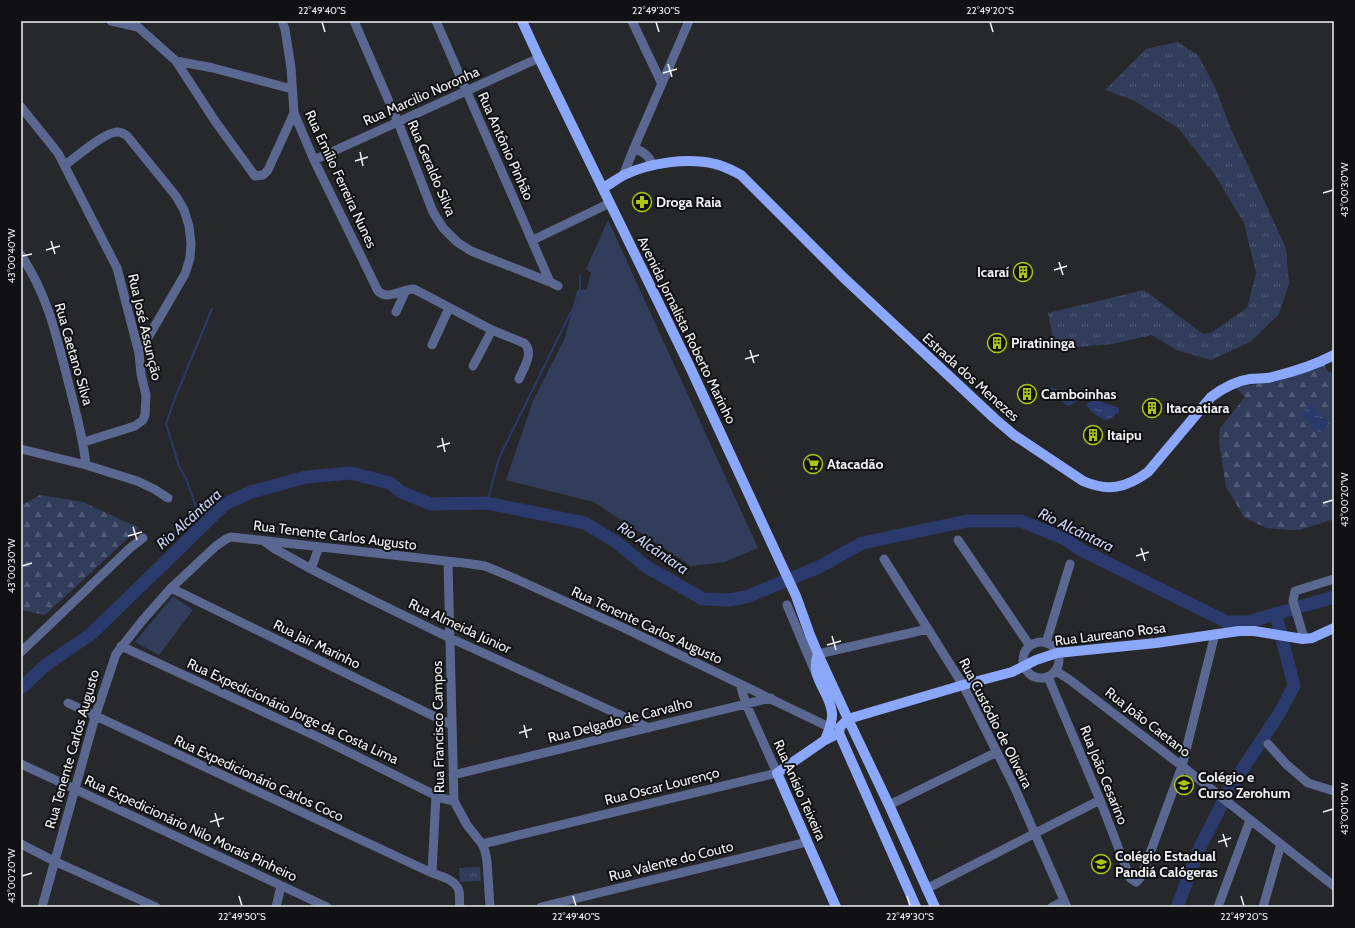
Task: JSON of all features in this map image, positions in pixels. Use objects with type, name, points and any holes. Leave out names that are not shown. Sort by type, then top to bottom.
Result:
[{"type":"main road","name":"Avenida Jornalista Roberto Marinho","points":[[523,22],[539,58],[689,365],[796,596],[818,654],[935,907]]},
{"type":"main road","name":"Estrada dos Menezes","points":[[603,188],[623,176],[653,165],[698,161],[724,167],[741,175],[844,278],[994,418],[1014,435],[1094,486],[1122,486],[1136,480],[1148,472],[1211,397],[1223,388],[1236,382],[1250,379],[1270,378],[1285,374],[1334,355]]},
{"type":"main road","name":"Rua Laureano Rosa","points":[[848,719],[963,685],[991,679],[1012,672],[1036,660],[1058,653],[1142,644],[1239,631],[1254,631],[1276,635],[1298,636],[1304,639],[1312,638],[1334,628]]},
{"type":"main road","name":"Avenida Jornalista Roberto Marinho","points":[[818,654],[815,664],[817,677],[831,708],[832,715],[825,740]]},
{"type":"main road","points":[[848,719],[840,727],[839,733],[916,907]]},
{"type":"main road","name":"Rua Oscar Lourenço","points":[[777,773],[825,740],[839,733]]},
{"type":"main road","name":"Rua Anísio Teixeira","points":[[777,773],[836,907]]},
{"type":"main road","points":[[874,812],[889,805]]},
{"type":"street","points":[[111,21],[138,24],[176,61],[215,121],[255,176],[263,176],[268,170],[294,113]]},
{"type":"street","name":"Rua Emílio Ferreira Nunes","points":[[282,21],[285,29],[291,68],[294,113],[314,160],[378,291],[381,295],[385,296],[406,290]]},
{"type":"street","name":"Rua Geraldo Silva","points":[[354,21],[398,122],[433,212],[443,228],[457,242],[471,251],[554,284]]},
{"type":"street","name":"Rua Antônio Pinhão","points":[[436,21],[554,284]]},
{"type":"street","points":[[632,21],[662,84]]},
{"type":"street","points":[[623,176],[689,21]]},
{"type":"street","name":"Rua Marcilio Noronha","points":[[314,160],[539,58]]},
{"type":"street","points":[[176,61],[213,68],[292,88]]},
{"type":"street","name":"Rua José Assunção","points":[[21,107],[58,153],[117,268],[139,354],[141,374],[146,395],[145,416],[143,420],[135,426],[84,442]]},
{"type":"street","points":[[65,165],[103,137],[115,132],[121,132],[128,137],[176,196],[184,210],[189,226],[191,243],[190,258],[185,274],[139,354]]},
{"type":"street","points":[[634,148],[649,156],[653,165]]},
{"type":"street","points":[[533,240],[610,203]]},
{"type":"street","name":"Rua Caetano Silva","points":[[21,255],[33,274],[45,300],[53,323],[84,442],[86,465]]},
{"type":"street","points":[[396,312],[406,290],[414,289],[492,330],[524,343],[528,348],[528,358],[519,379]]},
{"type":"street","points":[[432,345],[449,308]]},
{"type":"street","points":[[472,366],[492,330]]},
{"type":"street","points":[[21,449],[86,465],[136,481],[154,489],[168,498]]},
{"type":"street","name":"Rua Tenente Carlos Augusto","points":[[42,907],[95,717],[116,654],[121,646],[171,588],[216,546],[231,537],[485,566],[624,628],[829,727]]},
{"type":"street","points":[[21,652],[130,548],[143,538]]},
{"type":"street","name":"Rua Almeida Júnior","points":[[262,540],[311,569],[450,638],[649,728]]},
{"type":"street","points":[[958,540],[1030,646]]},
{"type":"street","points":[[311,569],[319,547]]},
{"type":"street","name":"Rua Custódio de Oliveira","points":[[884,559],[963,685],[1014,786],[1065,904]]},
{"type":"street","name":"Rua Francisco Campos","points":[[448,562],[454,801],[467,825],[482,844],[486,861],[490,907]]},
{"type":"street","points":[[1046,643],[1070,564]]},
{"type":"street","points":[[1298,636],[1292,601],[1296,591],[1334,579]]},
{"type":"street","name":"Rua Jair Marinho","points":[[171,588],[452,725]]},
{"type":"street","name":"Avenida Jornalista Roberto Marinho","points":[[787,605],[817,677]]},
{"type":"street","points":[[818,654],[928,629]]},
{"type":"street","points":[[1182,766],[1215,634]]},
{"type":"street","points":[[1039,642],[1046,643],[1054,648],[1058,653],[1058,665],[1056,671],[1048,677],[1035,677],[1029,674],[1024,666],[1023,658],[1025,651],[1030,646],[1039,642]]},
{"type":"street","name":"Rua Expedicionário Jorge da Costa Lima","points":[[121,646],[320,738],[436,795],[447,800],[454,801]]},
{"type":"street","name":"Rua João Caetano","points":[[1056,671],[1070,680],[1182,766],[1334,886]]},
{"type":"street","name":"Rua João Cesarino","points":[[1048,677],[1100,800],[1130,878],[1136,882],[1140,878],[1145,867],[1182,766]]},
{"type":"street","name":"Rua Anísio Teixeira","points":[[740,684],[746,704],[777,773]]},
{"type":"street","name":"Rua Delgado de Carvalho","points":[[453,775],[770,698]]},
{"type":"street","name":"Rua Expedicionário Carlos Coco","points":[[68,703],[95,717],[436,874]]},
{"type":"street","points":[[1268,744],[1286,764],[1308,783],[1334,791]]},
{"type":"street","points":[[889,805],[997,752]]},
{"type":"street","name":"Rua Expedicionário Nilo Morais Pinheiro","points":[[21,764],[327,907]]},
{"type":"street","name":"Rua Oscar Lourenço","points":[[482,844],[777,773]]},
{"type":"street","name":"Rua Francisco Campos","points":[[436,795],[436,874]]},
{"type":"street","points":[[926,889],[1034,832],[1100,800]]},
{"type":"street","points":[[1218,907],[1250,820]]},
{"type":"street","name":"Rua Valente do Couto","points":[[541,907],[807,842]]},
{"type":"street","points":[[21,844],[54,861],[156,907]]},
{"type":"street","points":[[1263,907],[1281,844]]},
{"type":"street","points":[[436,874],[447,879],[459,890],[460,907]]},
{"type":"street","points":[[276,907],[281,886]]},
{"type":"street","points":[[1052,907],[1065,904]]},
{"type":"green space","points":[[1177,42],[1198,55],[1215,87],[1231,129],[1286,248],[1289,284],[1279,314],[1250,342],[1211,360],[1176,350],[1152,335],[1112,344],[1055,349],[1048,313],[1144,290],[1203,334],[1211,333],[1247,308],[1256,273],[1244,223],[1215,175],[1178,128],[1133,100],[1105,90],[1146,49]]},
{"type":"green space","points":[[608,220],[758,548],[725,562],[691,566],[594,502],[506,480],[533,401],[565,338],[577,291],[587,289],[591,273],[586,269]]},
{"type":"green space","points":[[1324,364],[1328,372],[1334,373],[1334,519],[1300,530],[1266,528],[1244,517],[1226,487],[1219,443],[1220,428],[1245,397],[1236,388],[1293,377]]},
{"type":"green space","points":[[40,495],[83,502],[139,528],[45,615],[21,610],[21,504],[26,503]]},
{"type":"green space","points":[[173,596],[193,610],[159,655],[135,642]]},
{"type":"green space","points":[[480,867],[481,881],[460,882],[459,868]]},
{"type":"water","points":[[1044,387],[1051,387],[1063,392],[1073,392],[1077,396],[1076,402],[1068,406]]},
{"type":"water","points":[[1094,399],[1119,408],[1119,412],[1110,419],[1105,420],[1093,413],[1086,405]]},
{"type":"water","points":[[1311,404],[1330,423],[1320,433],[1301,414]]},
{"type":"waterway","points":[[487,503],[499,458],[570,314],[580,298],[580,276]]},
{"type":"waterway","points":[[212,309],[175,398],[166,424],[179,466],[187,481],[197,510],[214,515]]},
{"type":"waterway","name":"Rio Alcântara","points":[[21,688],[47,664],[91,634],[225,504],[251,492],[306,477],[351,473],[390,483],[401,492],[431,504],[487,503],[585,523],[616,542],[647,567],[703,599],[728,600],[746,597],[819,567],[862,543],[967,521],[1021,521],[1065,539],[1081,550],[1227,622],[1248,622],[1334,597]]},
{"type":"waterway","points":[[1177,907],[1200,847],[1230,788],[1279,714],[1294,686],[1276,615]]},
{"type":"place","name":"Droga Raia","points":[[642,202]]},
{"type":"place","name":"Icaraí","points":[[1023,272]]},
{"type":"place","name":"Piratininga","points":[[997,343]]},
{"type":"place","name":"Camboinhas","points":[[1027,394]]},
{"type":"place","name":"Itacoatiara","points":[[1152,408]]},
{"type":"place","name":"Itaipu","points":[[1093,435]]},
{"type":"place","name":"Atacadão","points":[[813,464]]},
{"type":"place","name":"Colégio e Curso Zerohum","points":[[1184,785]]},
{"type":"place","name":"Colégio Estadual Pandiá Calógeras","points":[[1101,864]]}]
